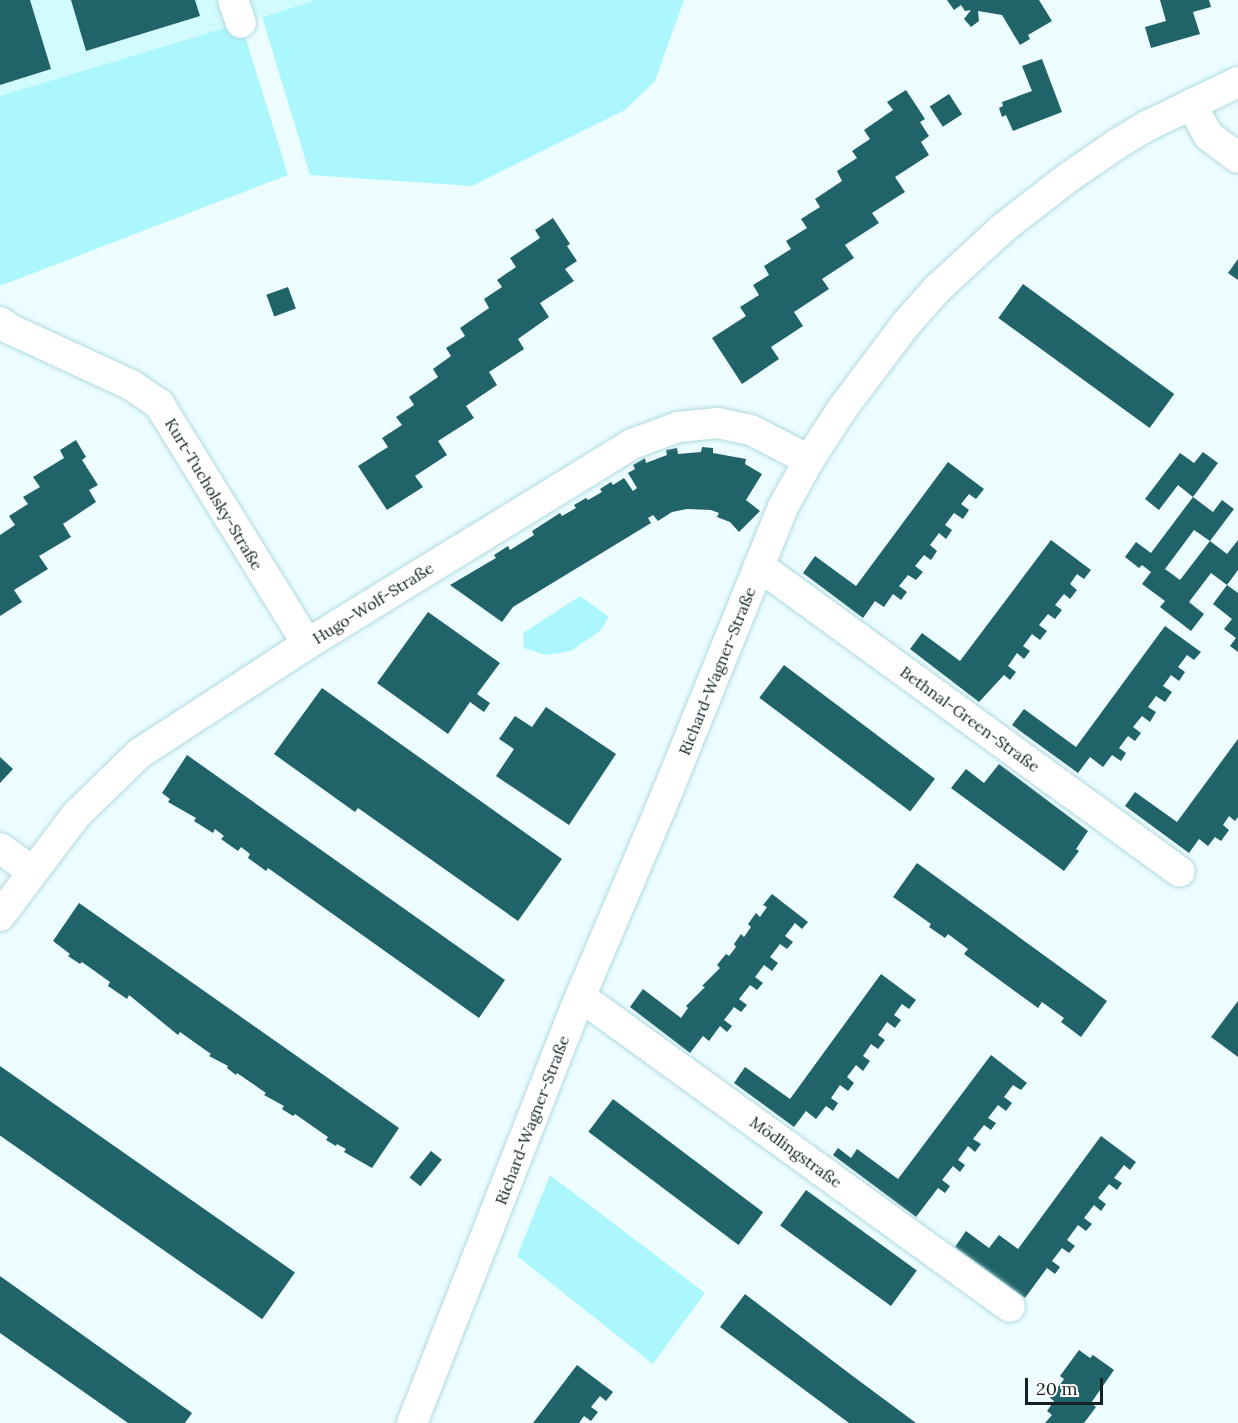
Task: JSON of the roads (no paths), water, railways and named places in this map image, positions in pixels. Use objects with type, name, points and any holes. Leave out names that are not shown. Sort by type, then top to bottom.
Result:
[{"type":"street","name":"Richard-Wagner-Straße","points":[[412,1423],[581,997],[783,507],[809,460],[858,388],[906,324],[977,251],[1022,212],[1094,159],[1149,125],[1238,82]]},
{"type":"street","points":[[1191,104],[1209,136],[1238,158]]},
{"type":"street","name":"Kurt-Tucholsky-Straße","points":[[0,322],[12,330],[131,386],[159,404],[307,644]]},
{"type":"street","name":"Hugo-Wolf-Straße","points":[[0,916],[85,806],[140,753],[307,644],[632,444],[660,431],[698,424],[733,426],[765,436],[809,460]]},
{"type":"street","name":"Bethnal-Green-Straße","points":[[759,566],[1180,872]]},
{"type":"street","points":[[0,848],[32,872]]},
{"type":"street","name":"Mödlingstraße","points":[[581,997],[1010,1307]]}]
